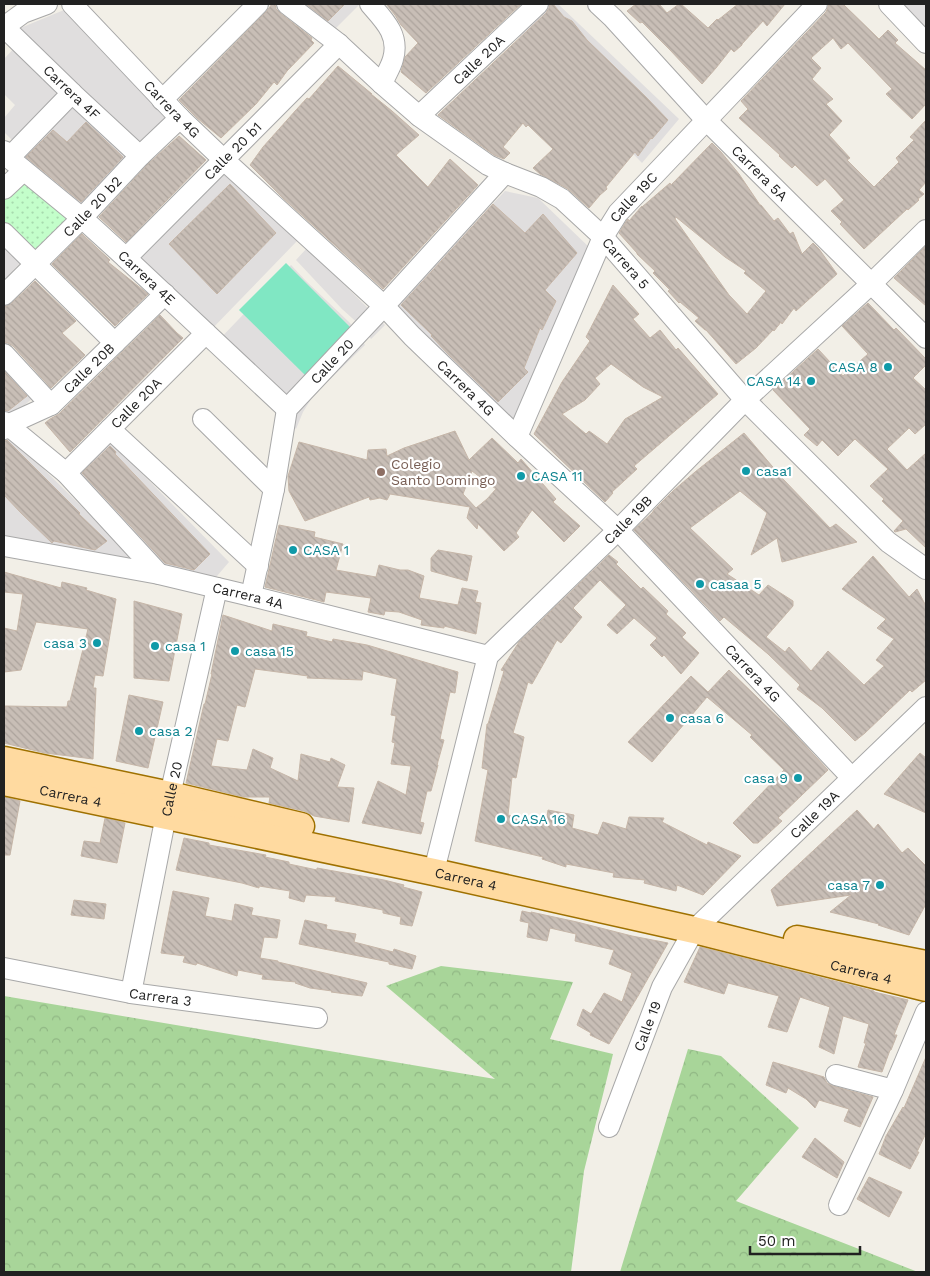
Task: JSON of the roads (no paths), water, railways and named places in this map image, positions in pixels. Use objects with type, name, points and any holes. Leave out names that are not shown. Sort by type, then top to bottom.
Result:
[{"type":"main road","name":"Carrera 4","points":[[4,760],[168,805],[699,925],[926,988]]},
{"type":"main road","name":"Carrera 4","points":[[4,782],[168,805]]},
{"type":"main road","name":"Carrera 4","points":[[699,925],[926,964]]},
{"type":"street","points":[[4,27],[23,13],[47,4]]},
{"type":"street","name":"Carrera 4G","points":[[72,4],[180,118],[384,306],[412,336],[517,437],[618,530],[852,778]]},
{"type":"street","points":[[162,100],[258,4]]},
{"type":"street","name":"Carrera 5","points":[[287,4],[339,44],[419,116],[488,165],[541,187],[562,199],[604,237],[745,400],[888,542],[926,569]]},
{"type":"street","points":[[370,4],[386,21],[396,41],[393,59],[382,84]]},
{"type":"street","name":"Calle 20A","points":[[419,116],[538,4]]},
{"type":"street","name":"Carrera 5A","points":[[598,4],[618,11],[706,120],[926,338]]},
{"type":"street","name":"Calle 19C","points":[[517,437],[604,237],[618,213],[817,4]]},
{"type":"street","points":[[890,4],[926,43]]},
{"type":"street","name":"Carrera 4F","points":[[4,27],[140,156]]},
{"type":"street","name":"Calle 20 b1","points":[[126,258],[339,44]]},
{"type":"street","points":[[4,189],[20,174],[12,159],[72,93]]},
{"type":"street","name":"Calle 20 b2","points":[[4,295],[82,218],[140,156],[180,118]]},
{"type":"street","name":"Carrera 4E","points":[[12,159],[82,218],[287,409]]},
{"type":"street","name":"Calle 20","points":[[287,409],[505,173]]},
{"type":"street","name":"Calle 19B","points":[[488,656],[618,530],[745,400],[871,284],[926,230]]},
{"type":"street","points":[[4,233],[115,343]]},
{"type":"street","name":"Calle 20B","points":[[5,425],[51,405],[165,294]]},
{"type":"street","name":"Calle 20A","points":[[66,473],[206,333]]},
{"type":"street","points":[[4,354],[51,405]]},
{"type":"street","points":[[251,596],[274,489],[287,409]]},
{"type":"street","points":[[203,419],[274,489]]},
{"type":"street","points":[[5,425],[66,473],[159,574]]},
{"type":"street","points":[[110,430],[258,566]]},
{"type":"street","name":"Carrera 4A","points":[[4,546],[159,574],[488,656]]},
{"type":"street","name":"Calle 20","points":[[131,993],[168,805],[217,588]]},
{"type":"street","points":[[436,866],[488,656]]},
{"type":"street","name":"Calle 19A","points":[[699,925],[926,707]]},
{"type":"street","name":"Calle 19","points":[[609,1127],[662,987],[699,925]]},
{"type":"street","name":"Carrera 3","points":[[4,968],[131,993],[317,1018]]},
{"type":"street","points":[[838,1205],[893,1090],[926,1012]]},
{"type":"street","points":[[836,1075],[893,1090]]},
{"type":"place","name":"CASA 8","points":[[888,367]]},
{"type":"place","name":"CASA 14","points":[[811,381]]},
{"type":"place","name":"casa1","points":[[746,471]]},
{"type":"place","name":"Colegio Santo Domingo","points":[[381,472]]},
{"type":"place","name":"CASA 11","points":[[521,476]]},
{"type":"place","name":"CASA 1","points":[[293,550]]},
{"type":"place","name":"casaa 5","points":[[700,584]]},
{"type":"place","name":"casa 3","points":[[97,643]]},
{"type":"place","name":"casa 1","points":[[155,646]]},
{"type":"place","name":"casa 15","points":[[235,651]]},
{"type":"place","name":"casa 6","points":[[670,718]]},
{"type":"place","name":"casa 2","points":[[139,731]]},
{"type":"place","name":"casa 9","points":[[798,778]]},
{"type":"place","name":"CASA 16","points":[[501,819]]},
{"type":"place","name":"casa 7","points":[[880,885]]}]
